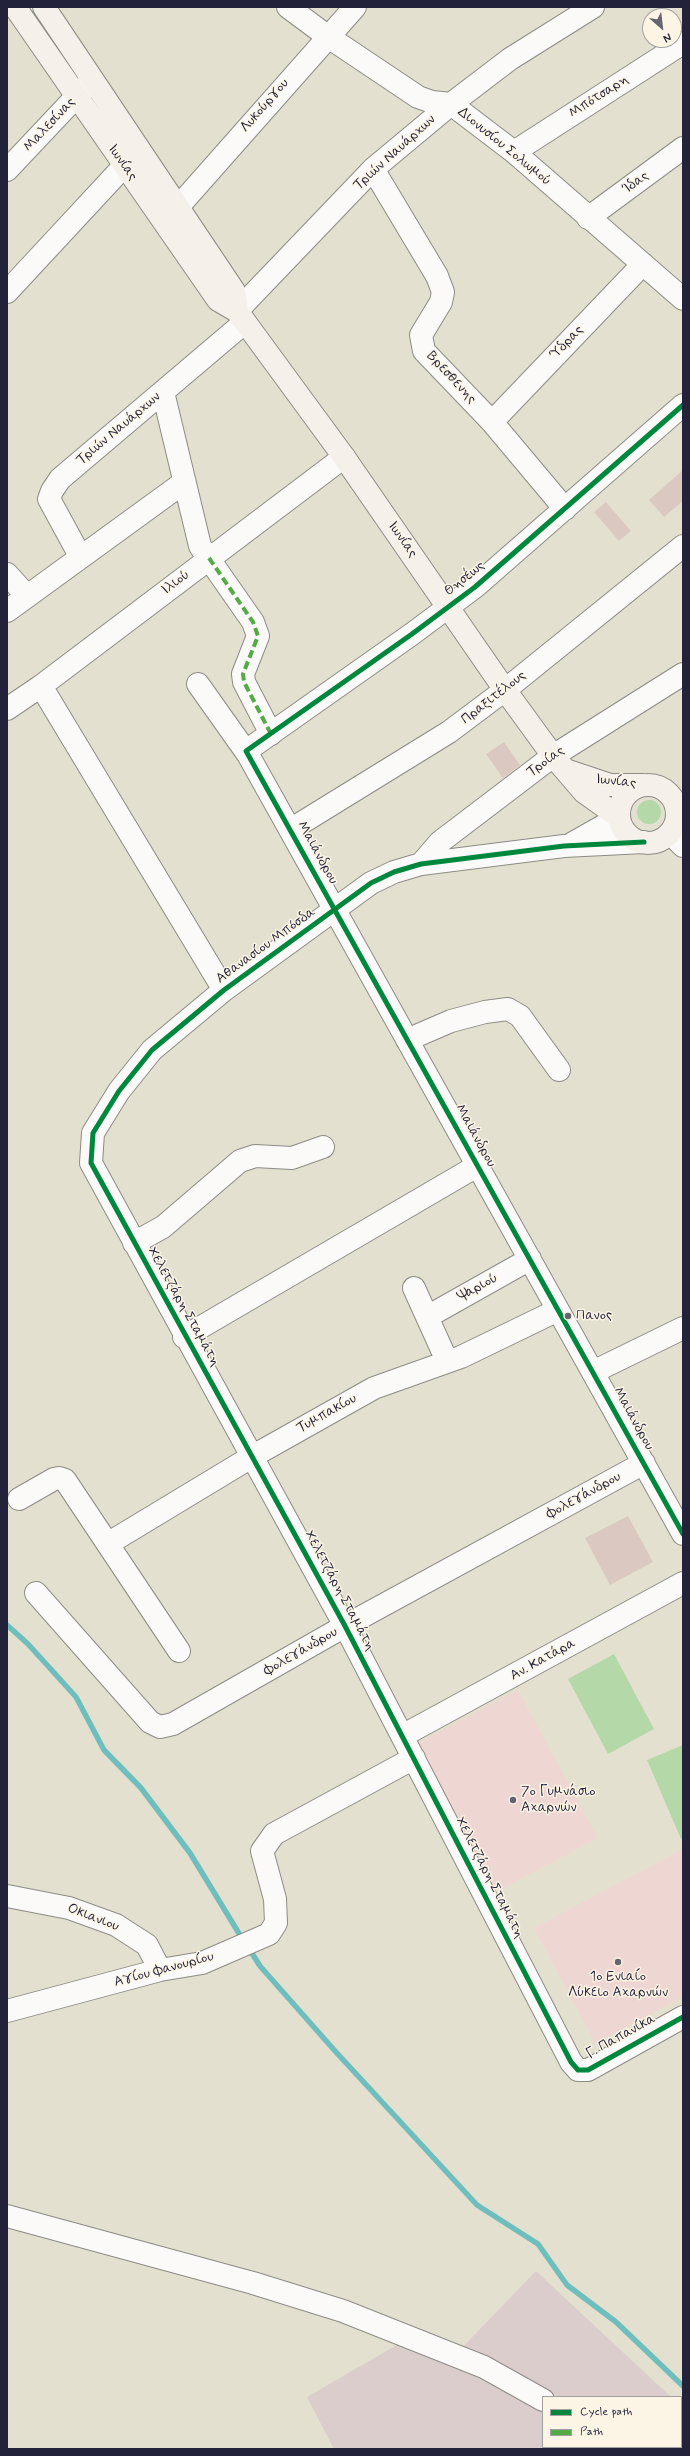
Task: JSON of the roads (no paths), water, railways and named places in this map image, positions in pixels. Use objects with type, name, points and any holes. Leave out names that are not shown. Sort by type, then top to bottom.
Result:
[{"type":"main road","name":"Ιωνίας","points":[[15,7],[218,300],[241,316],[344,457],[450,607],[505,690],[559,763],[584,792],[619,817]]},
{"type":"main road","name":"Ιωνίας","points":[[44,7],[234,291],[241,316]]},
{"type":"main road","name":"Ιωνίας","points":[[559,763],[598,782],[623,786],[646,785]]},
{"type":"main road","points":[[650,841],[669,833],[676,819],[675,798],[657,786],[646,785],[635,788],[626,795],[620,805],[619,817],[626,832],[635,839],[650,841],[681,843]]},
{"type":"street","name":"Διονυσίου Σολωμού","points":[[288,7],[327,36],[418,97],[432,102],[450,104],[514,152],[588,218],[683,299]]},
{"type":"street","name":"Λυκούργου","points":[[178,207],[327,36],[355,7]]},
{"type":"street","name":"Τριών Ναυάρχων","points":[[80,556],[49,499],[52,491],[60,479],[162,392],[241,316],[373,169],[450,104],[510,59],[593,7]]},
{"type":"street","name":"Μπότσαρη","points":[[514,152],[683,42]]},
{"type":"street","name":"Μαλεσίνας","points":[[7,170],[92,79]]},
{"type":"street","name":"Ίδας","points":[[588,218],[683,148]]},
{"type":"street","points":[[7,292],[124,166]]},
{"type":"street","name":"Βρεσθενης","points":[[373,169],[438,276],[443,292],[441,302],[421,335],[424,351],[492,422],[565,509]]},
{"type":"street","name":"Ύδρας","points":[[492,422],[643,264]]},
{"type":"street","points":[[162,392],[200,546],[253,622],[258,636],[243,674],[244,682],[271,734]]},
{"type":"street","name":"Θησέως","points":[[247,753],[271,734],[450,607],[565,509],[683,405]]},
{"type":"street","name":"Ιλιού","points":[[7,709],[41,686],[208,558],[344,457]]},
{"type":"street","points":[[7,611],[80,556],[183,482]]},
{"type":"street","name":"Πραξιτέλους","points":[[290,830],[448,732],[505,690],[683,546]]},
{"type":"street","points":[[7,574],[27,596]]},
{"type":"street","name":"Τροίας","points":[[420,864],[440,842],[559,763],[683,674]]},
{"type":"street","name":"Μαιάνδρου","points":[[198,684],[247,753],[683,1534]]},
{"type":"street","points":[[41,686],[224,990]]},
{"type":"street","name":"Αθανασίου Μπόσδα","points":[[564,846],[619,817]]},
{"type":"street","name":"Αθανασίου Μπόσδα","points":[[93,1133],[119,1091],[152,1050],[224,990],[371,883],[420,864],[564,846],[650,841]]},
{"type":"street","points":[[407,1040],[451,1021],[485,1012],[508,1009],[520,1016],[559,1070]]},
{"type":"street","name":"Χελετζάρη Σταμάτη","points":[[93,1133],[91,1163],[184,1337],[253,1456],[345,1626],[571,2062]]},
{"type":"street","points":[[134,1243],[163,1227],[240,1161],[255,1156],[292,1158],[323,1147]]},
{"type":"street","points":[[184,1337],[477,1166]]},
{"type":"street","name":"Ψαριού","points":[[427,1317],[530,1259]]},
{"type":"street","points":[[414,1288],[447,1361]]},
{"type":"street","name":"Τυμπακίου","points":[[109,1543],[253,1456],[374,1388],[479,1349],[558,1310]]},
{"type":"street","points":[[593,1372],[683,1328]]},
{"type":"street","name":"Φολεγάνδρου","points":[[36,1593],[150,1722],[160,1727],[173,1724],[345,1626],[644,1463]]},
{"type":"street","points":[[18,1499],[54,1479],[59,1478],[65,1480],[109,1543],[179,1651]]},
{"type":"street","name":"Αν. Κατάρα","points":[[402,1736],[683,1583]]},
{"type":"street","name":"Αγίου Φανουρίου","points":[[7,2011],[160,1970],[202,1963],[256,1942],[269,1934],[276,1923],[275,1899],[262,1851],[274,1834],[414,1758]]},
{"type":"street","name":"Οκιανιου","points":[[7,1896],[69,1908],[116,1925],[147,1945],[160,1970]]},
{"type":"street","name":"Γ. Παπανίκα","points":[[571,2062],[578,2070],[588,2070],[683,2016]]},
{"type":"street","points":[[7,2216],[253,2283],[343,2311],[484,2366],[542,2399]]},
{"type":"waterway","points":[[7,1625],[28,1644],[76,1697],[104,1750],[141,1788],[190,1853],[243,1940]]},
{"type":"waterway","points":[[248,1947],[260,1966],[335,2051],[477,2205],[538,2244],[567,2285],[616,2322],[683,2386]]},
{"type":"place","name":"Πανος","points":[[568,1316]]},
{"type":"place","name":"7ο Γυμνάσιο Αχαρνών","points":[[513,1800]]},
{"type":"place","name":"1ο Ενιαίο Λύκειο Αχαρνών","points":[[618,1962]]}]
